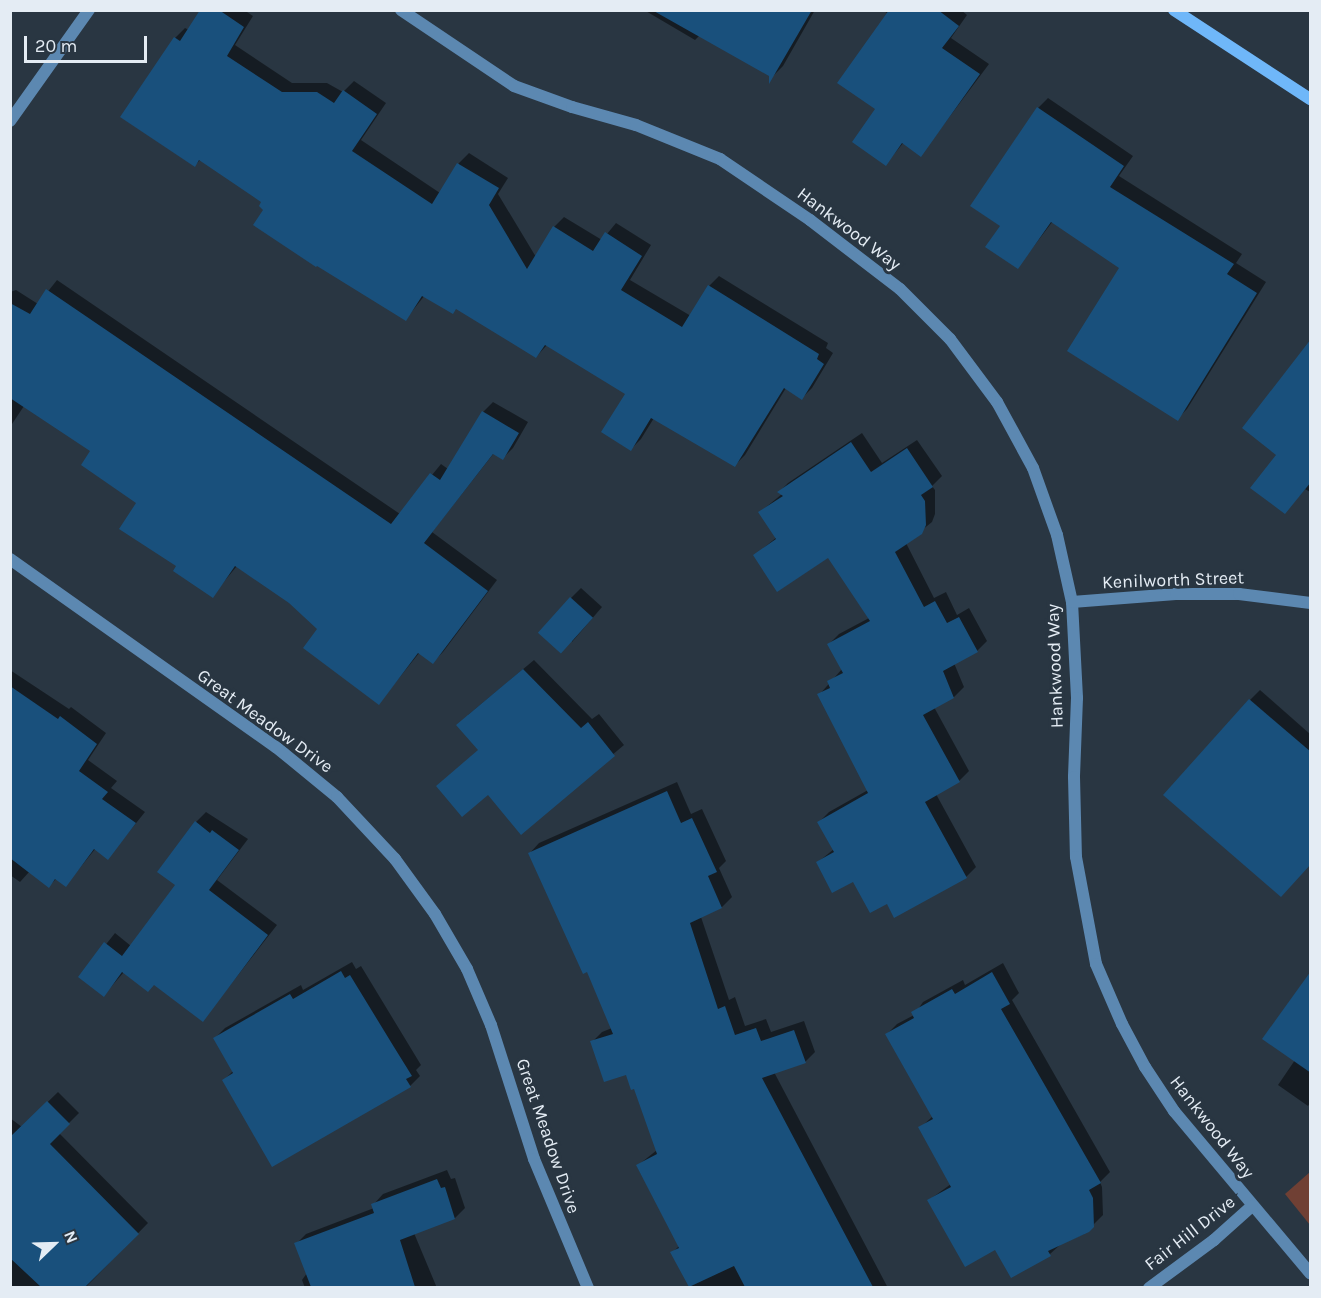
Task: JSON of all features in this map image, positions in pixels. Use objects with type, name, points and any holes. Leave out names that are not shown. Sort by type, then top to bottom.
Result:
[{"type":"main road","points":[[1174,10],[1311,99]]},
{"type":"street","points":[[10,121],[88,10]]},
{"type":"street","name":"Hankwood Way","points":[[401,10],[514,86],[572,107],[636,125],[720,159],[810,220],[900,289],[950,339],[1002,412],[1037,480],[1057,535],[1072,602],[1077,698],[1074,777],[1076,857],[1096,964],[1122,1024],[1145,1067],[1174,1111],[1311,1273]]},
{"type":"street","name":"Great Meadow Drive","points":[[10,559],[276,747],[338,797],[395,859],[435,914],[467,969],[491,1025],[534,1159],[588,1287]]},
{"type":"street","name":"Kenilworth Street","points":[[1072,602],[1176,594],[1239,594],[1311,603]]},
{"type":"street","name":"Fair Hill Drive","points":[[1149,1287],[1214,1240],[1252,1206]]},
{"type":"shaded area","points":[[1310,1172],[1310,1225],[1285,1194]]},
{"type":"building","points":[[200,10],[219,10],[244,27],[227,56],[282,92],[317,92],[334,103],[343,90],[377,114],[352,151],[432,204],[457,163],[499,188],[489,205],[527,269],[553,226],[593,251],[605,232],[642,256],[621,290],[682,327],[708,285],[819,354],[817,359],[824,364],[802,400],[784,388],[735,467],[651,418],[631,451],[601,432],[625,394],[545,345],[536,358],[456,309],[453,314],[422,296],[406,321],[316,267],[253,225],[263,210],[259,206],[261,202],[199,160],[195,167],[120,117],[174,37],[180,41]]},
{"type":"building","points":[[652,10],[812,10],[769,84],[769,76]]},
{"type":"building","points":[[889,10],[938,10],[959,26],[942,48],[980,74],[921,157],[902,143],[886,166],[852,142],[875,109],[837,83]]},
{"type":"building","points":[[1037,107],[1124,166],[1110,187],[1234,264],[1227,274],[1257,293],[1178,421],[1067,351],[1119,268],[1051,222],[1018,269],[985,247],[1000,226],[970,206]]},
{"type":"building","points":[[46,289],[391,524],[430,473],[440,480],[482,411],[519,433],[503,460],[493,454],[424,543],[488,591],[433,664],[418,653],[379,705],[303,648],[317,629],[289,603],[235,566],[213,598],[173,571],[176,566],[119,529],[136,503],[81,465],[90,451],[10,398],[10,303],[30,314]]},
{"type":"building","points":[[1311,339],[1311,482],[1285,514],[1250,488],[1276,455],[1242,428]]},
{"type":"building","points":[[851,442],[871,472],[907,448],[933,487],[921,495],[925,501],[926,525],[922,534],[895,552],[924,607],[935,601],[947,623],[959,617],[978,652],[943,671],[954,698],[923,715],[960,782],[925,802],[967,878],[894,918],[887,904],[870,913],[853,882],[832,893],[816,862],[834,852],[817,822],[868,793],[817,694],[830,688],[827,681],[843,673],[827,644],[870,621],[828,558],[777,592],[753,555],[776,539],[758,512],[783,496],[777,492]]},
{"type":"building","points":[[570,597],[593,618],[561,653],[538,633]]},
{"type":"building","points":[[523,669],[581,728],[588,722],[615,756],[521,835],[488,795],[462,817],[436,786],[478,750],[456,725]]},
{"type":"building","points":[[10,686],[58,719],[60,716],[97,744],[79,771],[108,792],[102,799],[136,823],[108,860],[94,849],[66,887],[55,879],[49,888],[10,858]]},
{"type":"building","points":[[1249,699],[1311,752],[1311,864],[1281,897],[1163,795]]},
{"type":"building","points":[[667,791],[681,823],[692,818],[717,872],[708,876],[722,908],[690,923],[718,1009],[725,1006],[735,1035],[756,1028],[761,1041],[794,1030],[806,1063],[762,1078],[873,1287],[745,1287],[734,1266],[689,1287],[670,1252],[679,1248],[636,1165],[657,1154],[634,1089],[631,1090],[626,1075],[604,1082],[590,1041],[613,1034],[587,972],[583,974],[528,853]]},
{"type":"building","points":[[195,821],[210,833],[212,830],[239,850],[209,890],[268,935],[203,1022],[154,985],[148,992],[122,972],[104,997],[78,977],[104,942],[122,956],[175,885],[157,872]]},
{"type":"building","points":[[341,971],[345,978],[350,975],[412,1076],[406,1079],[411,1087],[272,1167],[222,1080],[233,1073],[213,1038],[290,994],[293,999]]},
{"type":"building","points":[[1311,971],[1311,1073],[1262,1039]]},
{"type":"building","points":[[992,972],[1010,1004],[1001,1009],[1101,1183],[1089,1190],[1093,1198],[1094,1227],[1089,1232],[1048,1251],[1051,1256],[1011,1278],[995,1250],[965,1267],[927,1200],[951,1187],[918,1127],[933,1119],[885,1034],[914,1018],[911,1012],[952,989],[955,994]]},
{"type":"building","points":[[47,1101],[70,1124],[50,1144],[139,1234],[85,1287],[41,1287],[10,1258],[10,1137]]},
{"type":"building","points":[[437,1179],[441,1188],[445,1187],[455,1219],[400,1240],[415,1287],[311,1287],[294,1243],[374,1213],[371,1204]]}]
